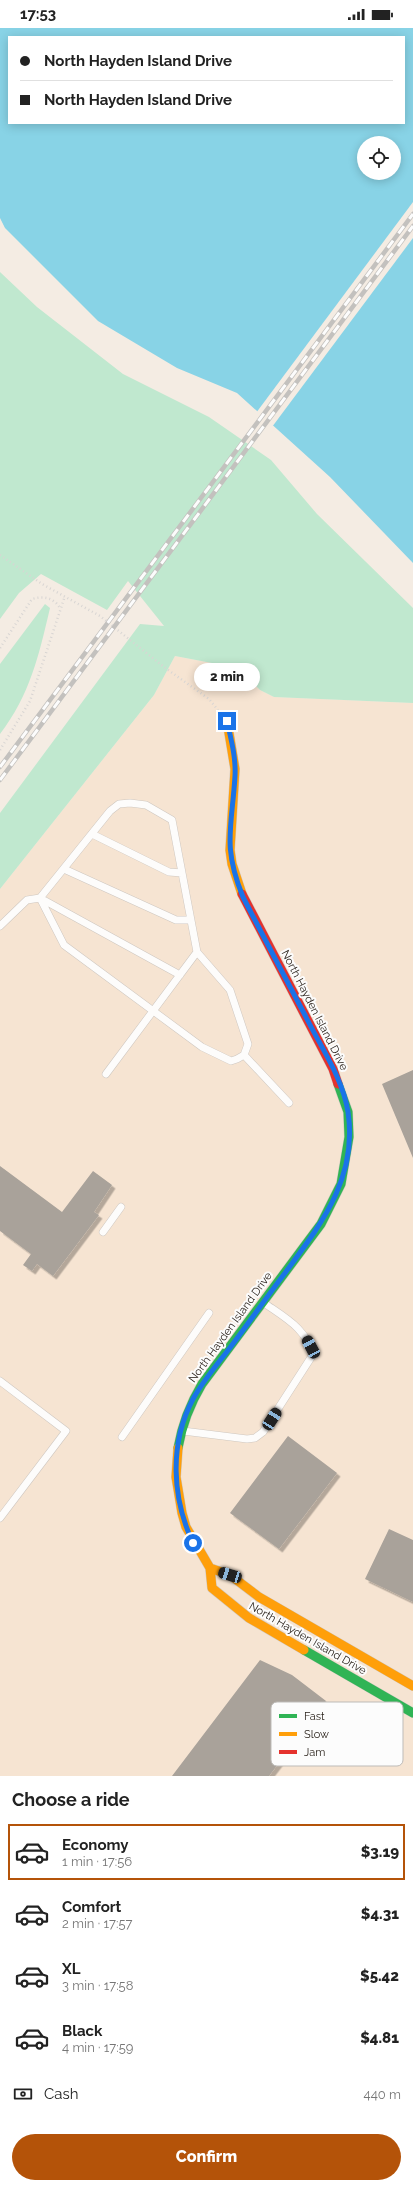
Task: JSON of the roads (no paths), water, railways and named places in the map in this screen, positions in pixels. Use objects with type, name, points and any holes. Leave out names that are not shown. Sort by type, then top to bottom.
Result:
[{"type":"street","name":"North Hayden Island Drive","points":[[227,721],[234,751],[235,775],[229,840],[230,858],[236,879],[243,897],[333,1069],[342,1092],[348,1118],[349,1137],[346,1164],[341,1184],[333,1203],[321,1224],[202,1384],[192,1401],[181,1431],[176,1459],[182,1513],[193,1543],[210,1568],[212,1588],[249,1618],[394,1702]]},
{"type":"street","name":"North Hayden Island Drive","points":[[210,1568],[230,1575],[259,1597],[413,1686]]},
{"type":"street","name":"North Hayden Island Drive","points":[[403,1707],[413,1713]]},
{"type":"lane","points":[[130,803],[146,805],[172,820],[197,952],[230,990],[248,1044],[244,1055],[231,1061],[202,1047],[64,945],[40,898],[110,811],[119,804],[130,803]]},
{"type":"lane","points":[[92,834],[169,872],[182,873]]},
{"type":"lane","points":[[64,869],[176,920],[191,920]]},
{"type":"lane","points":[[0,926],[27,900],[40,898],[180,975]]},
{"type":"lane","points":[[106,1074],[197,952]]},
{"type":"lane","points":[[244,1055],[289,1103]]},
{"type":"lane","points":[[103,1232],[121,1207]]},
{"type":"lane","points":[[181,1431],[246,1439],[255,1438],[263,1432],[312,1356],[311,1347],[297,1326],[264,1302]]},
{"type":"lane","points":[[122,1437],[208,1313]]},
{"type":"lane","points":[[0,1381],[66,1431],[0,1518]]},
{"type":"water","points":[[0,28],[413,28],[413,563],[330,477],[237,393],[177,368],[98,321],[5,228],[0,218]]},
{"type":"railway","points":[[0,767],[413,214]]},
{"type":"railway","points":[[0,780],[413,226]]}]
